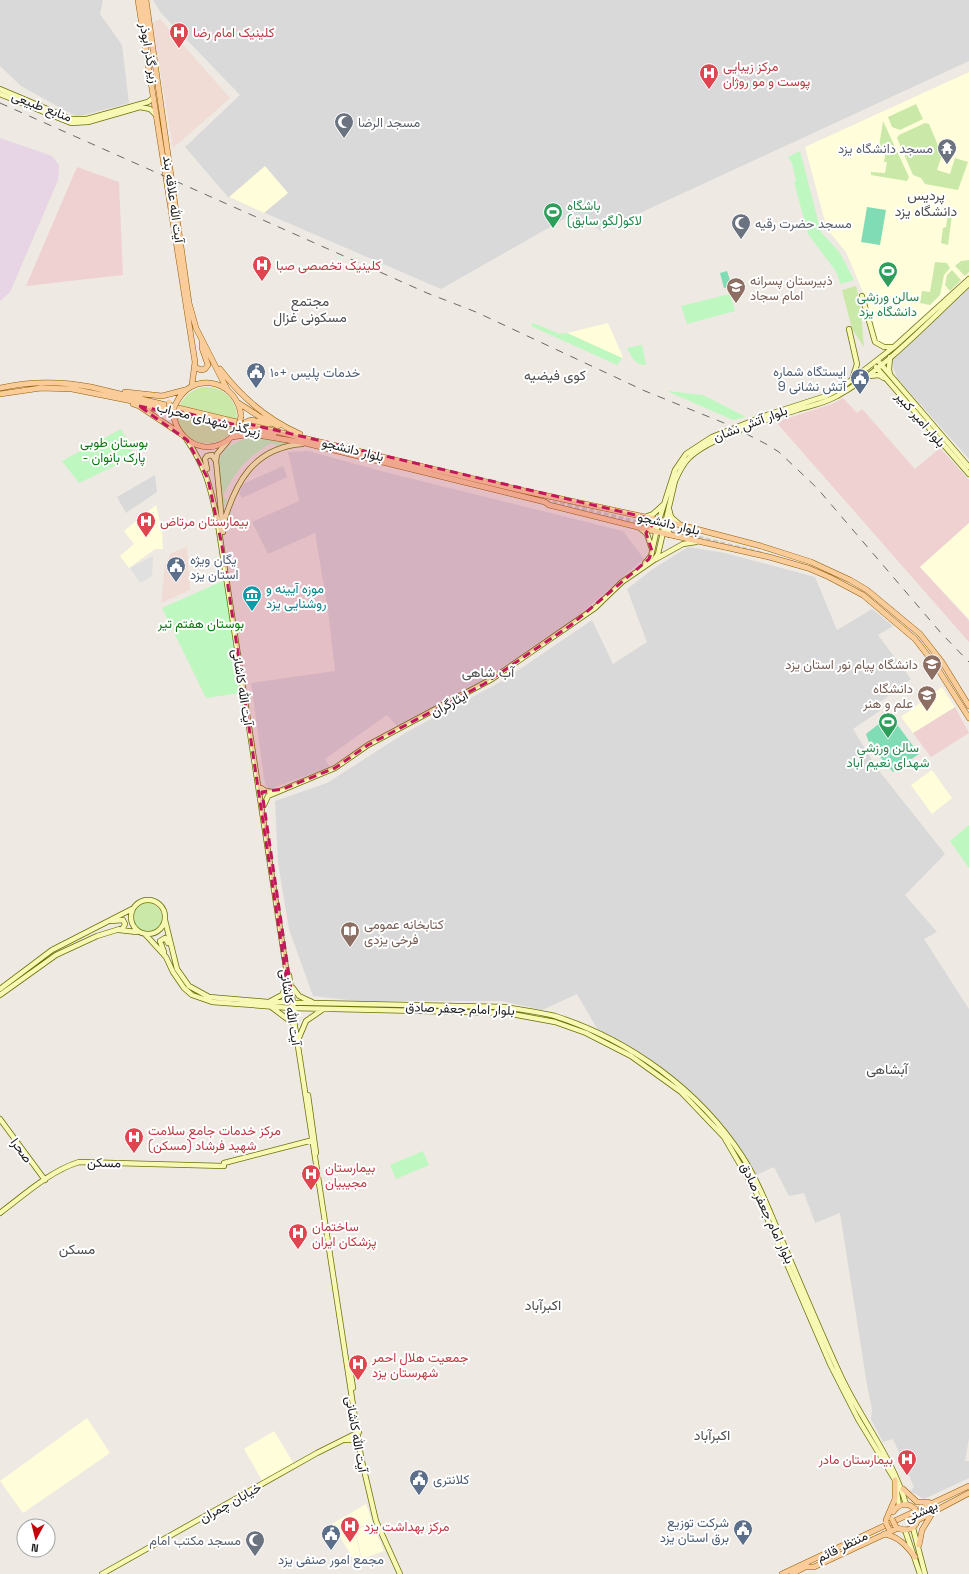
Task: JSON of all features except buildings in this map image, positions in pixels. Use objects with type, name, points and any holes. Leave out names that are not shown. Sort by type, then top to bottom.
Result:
[{"type":"main road","name":"آیت الله علاقه بند","points":[[138,0],[195,367],[192,385]]},
{"type":"main road","name":"زیر گذر ابوذر","points":[[142,0],[152,70],[160,105]]},
{"type":"main road","name":"آیت الله علاقه بند","points":[[146,0],[189,303],[202,340],[228,391]]},
{"type":"main road","name":"منابع طبیعی","points":[[0,89],[33,106]]},
{"type":"main road","name":"منابع طبیعی","points":[[0,94],[63,117],[78,120],[146,105],[153,98]]},
{"type":"main road","points":[[146,105],[156,115]]},
{"type":"main road","points":[[877,364],[969,279]]},
{"type":"main road","points":[[877,364],[890,356],[969,284]]},
{"type":"main road","points":[[862,296],[875,342],[884,347],[894,348]]},
{"type":"main road","points":[[850,329],[857,364],[852,380]]},
{"type":"main road","points":[[195,367],[199,370],[203,370],[208,365],[202,348],[202,340]]},
{"type":"main road","points":[[865,377],[873,374],[890,379],[890,356]]},
{"type":"main road","points":[[212,358],[246,399],[261,412],[289,429],[312,439]]},
{"type":"main road","name":"بلوار آتش نشان","points":[[659,533],[675,470],[685,455],[694,448],[712,437],[767,415],[826,396],[877,364]]},
{"type":"main road","name":"بلوار آتش نشان","points":[[667,504],[679,472],[696,451],[773,417],[836,397],[865,377],[877,364]]},
{"type":"main road","name":"بلوار امیر کبیر","points":[[877,364],[969,474]]},
{"type":"main road","points":[[0,388],[40,382],[73,383],[91,387],[162,396],[185,390]]},
{"type":"main road","points":[[181,434],[174,418],[174,407],[185,390],[198,383],[213,383],[228,391],[236,401],[256,415],[278,426]]},
{"type":"main road","name":"زیرگذر شهدای محراب","points":[[91,387],[312,439]]},
{"type":"main road","points":[[0,394],[41,388],[72,389],[139,406],[165,411],[169,409],[169,402],[166,399],[143,394]]},
{"type":"main road","name":"زیرگذر شهدای محراب","points":[[96,394],[152,405],[321,447]]},
{"type":"main road","points":[[216,461],[217,454],[238,429],[240,416],[236,401]]},
{"type":"main road","points":[[139,406],[196,445],[211,447],[221,445],[230,439],[252,434],[321,447]]},
{"type":"main road","points":[[252,434],[244,428],[246,422],[251,420],[289,429]]},
{"type":"main road","name":"بلوار امیر کبیر","points":[[938,436],[969,467]]},
{"type":"main road","name":"بلوار دانشجو","points":[[312,439],[526,491],[680,525],[761,546],[811,562],[850,580],[867,590],[920,634],[942,662],[969,706]]},
{"type":"main road","name":"آیت الله کاشانی","points":[[187,440],[202,463],[208,479],[222,546],[289,983]]},
{"type":"main road","points":[[222,529],[230,501],[238,484],[252,465],[269,453],[280,448],[291,445],[305,444]]},
{"type":"main road","name":"بلوار دانشجو","points":[[321,447],[659,533],[808,568],[863,595],[915,639],[942,674],[969,718]]},
{"type":"main road","points":[[208,479],[206,462],[207,456],[212,455],[216,461]]},
{"type":"main road","name":"آیت الله کاشانی","points":[[216,461],[222,529],[262,788],[294,1024],[313,1140]]},
{"type":"main road","points":[[647,518],[667,504],[671,517],[680,525]]},
{"type":"main road","points":[[647,518],[654,521],[654,526],[647,530]]},
{"type":"main road","points":[[670,535],[667,528],[673,524]]},
{"type":"main road","points":[[640,528],[647,534],[652,551]]},
{"type":"main road","points":[[654,560],[659,533]]},
{"type":"main road","name":"ایثارگران","points":[[641,568],[649,559],[659,533]]},
{"type":"main road","name":"ایثارگران","points":[[264,805],[268,796],[335,768],[368,745],[484,684],[595,608],[618,585],[641,568],[683,544],[700,542]]},
{"type":"main road","points":[[262,788],[273,792]]},
{"type":"main road","name":"ایثارگران","points":[[263,796],[283,789]]},
{"type":"main road","points":[[0,989],[52,950],[111,921],[132,909],[142,900],[152,900],[161,905],[165,915],[170,946],[177,969],[182,979],[200,993],[209,996],[292,1006]]},
{"type":"main road","points":[[132,909],[130,916],[132,924],[166,957]]},
{"type":"main road","points":[[0,995],[56,955],[124,926],[125,922],[119,919],[111,921]]},
{"type":"main road","points":[[115,930],[143,934],[158,931],[165,920]]},
{"type":"main road","points":[[170,946],[165,938],[160,941],[178,981],[192,995],[212,1002],[269,1004],[294,1024]]},
{"type":"main road","points":[[269,1004],[282,995],[289,983],[298,996],[317,1004]]},
{"type":"main road","name":"بلوار امام جعفر صادق","points":[[292,1006],[317,1004],[506,1007],[560,1018],[605,1036],[632,1050],[684,1089],[719,1124],[749,1168],[806,1305],[807,1314],[823,1350],[858,1419],[894,1480],[899,1503]]},
{"type":"main road","name":"آیت الله کاشانی","points":[[292,1006],[359,1444],[376,1521],[403,1574]]},
{"type":"main road","name":"بلوار امام جعفر صادق","points":[[292,1006],[324,1009],[517,1014],[555,1022],[612,1045],[639,1061],[669,1082],[717,1129],[738,1160],[755,1190],[806,1305],[812,1312],[840,1374],[881,1446],[903,1489],[906,1504]]},
{"type":"main road","points":[[434,1006],[436,1008],[436,1012]]},
{"type":"main road","points":[[442,1012],[440,1009],[443,1006]]},
{"type":"main road","points":[[298,1040],[306,1020],[313,1014],[324,1009]]},
{"type":"main road","name":"صحرا","points":[[0,1119],[45,1180]]},
{"type":"main road","name":"مسکن","points":[[0,1213],[68,1165],[89,1161],[224,1165],[313,1140]]},
{"type":"main road","points":[[807,1314],[809,1311],[812,1312]]},
{"type":"main road","name":"آیت الله کاشانی","points":[[357,1433],[379,1520],[400,1574]]},
{"type":"main road","name":"خیابان چمران","points":[[106,1574],[357,1433]]},
{"type":"main road","name":"خیابان چمران","points":[[102,1574],[357,1433]]},
{"type":"main road","points":[[346,1440],[352,1440],[359,1444]]},
{"type":"main road","points":[[894,1480],[895,1499],[885,1522],[887,1532],[908,1546],[915,1557]]},
{"type":"main road","points":[[899,1503],[918,1507],[969,1483]]},
{"type":"main road","name":"بهشتی","points":[[879,1528],[969,1487]]},
{"type":"main road","name":"بهشتی","points":[[873,1534],[969,1487]]},
{"type":"main road","points":[[903,1489],[917,1502],[928,1502]]},
{"type":"main road","points":[[905,1497],[894,1510],[892,1518],[897,1527],[905,1530],[913,1528],[922,1516],[969,1493]]},
{"type":"main road","points":[[918,1507],[922,1516]]},
{"type":"main road","points":[[919,1545],[922,1530],[935,1510]]},
{"type":"main road","points":[[892,1518],[809,1558],[806,1565],[814,1567],[897,1527]]},
{"type":"main road","name":"منتظر قائم","points":[[792,1574],[806,1565],[879,1528]]},
{"type":"main road","points":[[913,1528],[919,1545],[925,1574]]},
{"type":"main road","points":[[905,1530],[920,1574]]},
{"type":"main road","name":"منتظر قائم","points":[[782,1574],[806,1565],[873,1534]]},
{"type":"main road","points":[[909,1541],[911,1538],[916,1539]]},
{"type":"highlighted area","points":[[139,406],[167,412],[169,409],[245,427],[245,423],[644,517],[654,523],[646,533],[652,551],[649,559],[571,625],[484,684],[368,745],[335,768],[283,789],[262,792],[293,1003],[290,1003],[222,546],[208,479],[187,440]]},
{"type":"shaded area","points":[[0,0],[103,0],[100,14],[122,45],[129,103],[77,117],[21,86],[0,66]]},
{"type":"shaded area","points":[[153,0],[969,0],[969,61],[601,231],[573,214],[441,289],[228,197],[185,147],[240,95],[161,13]]},
{"type":"shaded area","points":[[160,19],[230,98],[173,148],[152,23]]},
{"type":"shaded area","points":[[969,72],[969,274],[892,344],[885,345],[875,339],[865,297],[846,252],[827,229],[805,147]]},
{"type":"shaded area","points":[[0,138],[52,156],[59,165],[58,180],[17,276],[10,292],[0,301]]},
{"type":"shaded area","points":[[265,166],[288,193],[264,213],[229,197]]},
{"type":"shaded area","points":[[77,167],[119,182],[123,275],[26,286]]},
{"type":"shaded area","points":[[969,288],[969,459],[897,378],[891,361]]},
{"type":"shaded area","points":[[608,323],[623,357],[622,358],[567,333]]},
{"type":"shaded area","points":[[843,398],[857,413],[862,409],[915,469],[940,448],[969,480],[969,523],[920,567],[969,621],[969,642],[776,422],[832,404]]},
{"type":"shaded area","points":[[308,451],[385,472],[623,531],[644,559],[572,621],[536,644],[491,677],[440,706],[397,726],[387,715],[325,759],[330,767],[270,789],[266,786],[264,778],[251,683],[335,671],[328,611],[315,533],[268,554],[252,522],[299,501],[288,452]]},
{"type":"shaded area","points":[[283,466],[287,477],[242,498],[239,493],[243,484]]},
{"type":"shaded area","points":[[155,475],[157,492],[126,513],[117,497]]},
{"type":"shaded area","name":"بیمارستان مرتاض","points":[[156,505],[162,531],[163,549],[155,549],[129,568],[120,556],[134,544],[124,531]]},
{"type":"shaded area","points":[[969,523],[969,619],[920,567]]},
{"type":"shaded area","points":[[187,547],[190,590],[161,603],[165,565],[171,553]]},
{"type":"shaded area","points":[[688,547],[725,553],[815,577],[837,630],[872,609],[893,626],[878,635],[911,679],[879,703],[881,710],[853,729],[876,767],[945,854],[905,895],[937,932],[924,939],[969,1009],[969,1438],[965,1461],[969,1461],[969,1478],[924,1499],[910,1491],[914,1487],[893,1439],[883,1442],[871,1419],[872,1409],[840,1213],[815,1223],[804,1193],[789,1196],[774,1167],[756,1175],[724,1126],[688,1089],[643,1055],[599,1032],[577,994],[542,1010],[502,1001],[357,1001],[313,996],[289,929],[278,863],[275,801],[327,783],[405,733],[504,680],[592,620],[613,664],[647,642],[627,589],[653,569]]},
{"type":"shaded area","points":[[153,556],[152,576],[140,583],[130,568]]},
{"type":"shaded area","name":"دانشگاه علم و هنر","points":[[942,687],[955,707],[913,733],[901,717]]},
{"type":"shaded area","points":[[955,707],[969,733],[931,757],[913,733]]},
{"type":"shaded area","points":[[932,770],[952,798],[932,814],[911,785]]},
{"type":"shaded area","points":[[87,1418],[110,1453],[23,1513],[0,1481]]},
{"type":"shaded area","points":[[274,1431],[294,1464],[263,1482],[244,1449]]},
{"type":"shaded area","name":"مرکز بهداشت یزد","points":[[366,1504],[373,1524],[354,1528],[361,1558],[354,1560],[332,1524]]},
{"type":"shaded area","points":[[373,1525],[384,1551],[362,1559],[355,1529]]},
{"type":"green space","points":[[916,104],[923,119],[900,130],[892,127],[888,117]]},
{"type":"green space","points":[[883,121],[909,177],[907,181],[871,175],[871,172],[885,173],[887,162],[884,162],[885,155],[878,154]]},
{"type":"green space","points":[[925,123],[929,124],[942,155],[937,170],[950,174],[955,158],[968,162],[958,190],[925,184],[921,178],[913,175],[897,138],[899,135]]},
{"type":"green space","points":[[800,151],[821,232],[840,253],[854,280],[841,284],[835,270],[808,234],[794,182],[796,181],[792,163],[788,157]]},
{"type":"green space","points":[[867,207],[886,210],[880,245],[861,242]]},
{"type":"green space","points":[[949,207],[953,208],[948,245],[941,243],[943,228],[946,227]]},
{"type":"green space","points":[[969,260],[969,272],[965,276],[955,266],[961,261]]},
{"type":"green space","points":[[935,262],[947,263],[950,268],[944,275],[940,295],[930,305],[920,303],[922,291],[930,292]]},
{"type":"green space","points":[[952,270],[961,280],[950,291],[945,285],[947,275]]},
{"type":"green space","points":[[727,271],[732,286],[724,288],[720,273]]},
{"type":"green space","points":[[856,286],[860,303],[864,347],[852,329],[842,290]]},
{"type":"green space","points":[[730,294],[735,311],[687,324],[681,306]]},
{"type":"green space","points":[[533,323],[560,334],[567,333],[622,358],[617,365],[531,326]]},
{"type":"green space","points":[[642,345],[646,365],[636,362],[632,358],[627,348]]},
{"type":"green space","points":[[203,387],[217,389],[228,395],[234,405],[237,419],[180,405],[189,393]]},
{"type":"green space","points":[[667,391],[703,395],[746,417],[733,420]]},
{"type":"green space","points":[[178,413],[235,426],[228,435],[220,441],[210,443],[200,442],[191,439],[183,432],[179,424]]},
{"type":"green space","name":"بوستان طوبی - پارک بانوان","points":[[121,429],[135,456],[79,483],[62,461]]},
{"type":"green space","points":[[250,438],[288,443],[278,446],[271,443],[254,454],[242,465],[223,496],[227,501],[224,507],[218,465],[220,459],[223,453],[232,445]]},
{"type":"green space","name":"بوستان هفتم تیر","points":[[225,580],[240,693],[206,698],[162,608]]},
{"type":"green space","name":"سالن ورزشی شهدای نعیم آباد","points":[[890,715],[919,754],[893,772],[870,745],[866,734]]},
{"type":"green space","points":[[969,825],[969,868],[950,841]]},
{"type":"green space","points":[[147,903],[157,908],[162,918],[157,928],[147,933],[137,928],[132,918],[137,908]]},
{"type":"green space","points":[[423,1151],[429,1165],[396,1179],[390,1165]]},
{"type":"tunnel","points":[[545,502],[574,507],[762,554]]},
{"type":"railway","points":[[0,103],[427,293],[476,312],[645,391],[729,425],[766,444],[779,452],[817,488],[941,633],[969,662]]},
{"type":"place","name":"کلینیک امام رضا","points":[[179,49]]},
{"type":"place","name":"مرکز زیبایی پوست و مو روژان","points":[[709,90]]},
{"type":"place","name":"مسجد الرضا","points":[[344,139]]},
{"type":"place","name":"مسجد دانشگاه یزد","points":[[947,165]]},
{"type":"place","name":"باشگاه لاکو(لگو سابق)","points":[[553,229]]},
{"type":"place","name":"مسجد حضرت رقیه","points":[[741,240]]},
{"type":"place","name":"کلینیک تخصصی صبا","points":[[262,282]]},
{"type":"place","name":"سالن ورزشی دانشگاه یزد","points":[[888,288]]},
{"type":"place","name":"ذبیرستان پسرانه امام سجاد","points":[[736,304]]},
{"type":"place","name":"خدمات پلیس +۱۰","points":[[256,389]]},
{"type":"place","name":"ایستگاه شماره 9 آتش نشانی","points":[[860,395]]},
{"type":"place","name":"بیمارستان مرتاض","points":[[146,538]]},
{"type":"place","name":"یگان ویژه استان یزد","points":[[176,583]]},
{"type":"place","name":"موزه آیینه و روشنایی یزد","points":[[252,612]]},
{"type":"place","name":"دانشگاه پیام نور استان یزد","points":[[932,681]]},
{"type":"place","name":"دانشگاه علم و هنر","points":[[927,712]]},
{"type":"place","name":"سالن ورزشی شهدای نعیم آباد","points":[[888,739]]},
{"type":"place","name":"کتابخانه عمومی فرخی یزدی","points":[[350,948]]},
{"type":"place","name":"مرکز خدمات جامع سلامت شهید فرشاد (مسکن)","points":[[134,1154]]},
{"type":"place","name":"بیمارستان مجیبیان","points":[[311,1191]]},
{"type":"place","name":"ساختمان پزشکان ایران","points":[[298,1250]]},
{"type":"place","name":"جمعیت هلال احمر شهرستان یزد","points":[[358,1381]]},
{"type":"place","name":"بیمارستان مادر","points":[[907,1476]]},
{"type":"place","name":"کلانتری","points":[[419,1496]]},
{"type":"place","name":"مرکز بهداشت یزد","points":[[350,1543]]},
{"type":"place","name":"شرکت توزیع برق استان یزد","points":[[743,1546]]},
{"type":"place","name":"مجمع امور صنفی یزد","points":[[331,1551]]},
{"type":"place","name":"مسجد مکتب امام","points":[[255,1557]]},
{"type":"district","name":"پردیس دانشگاه یزد","points":[[926,204]]},
{"type":"district","name":"مجتمع مسکونی غزال","points":[[310,310]]},
{"type":"district","name":"کوی فیضیه","points":[[555,375]]},
{"type":"district","name":"آب شاهی","points":[[488,672]]},
{"type":"district","name":"آبشاهی","points":[[887,1069]]},
{"type":"district","name":"مسکن","points":[[77,1249]]},
{"type":"district","name":"اکبرآباد","points":[[543,1305]]},
{"type":"district","name":"اکبرآباد","points":[[712,1435]]}]
